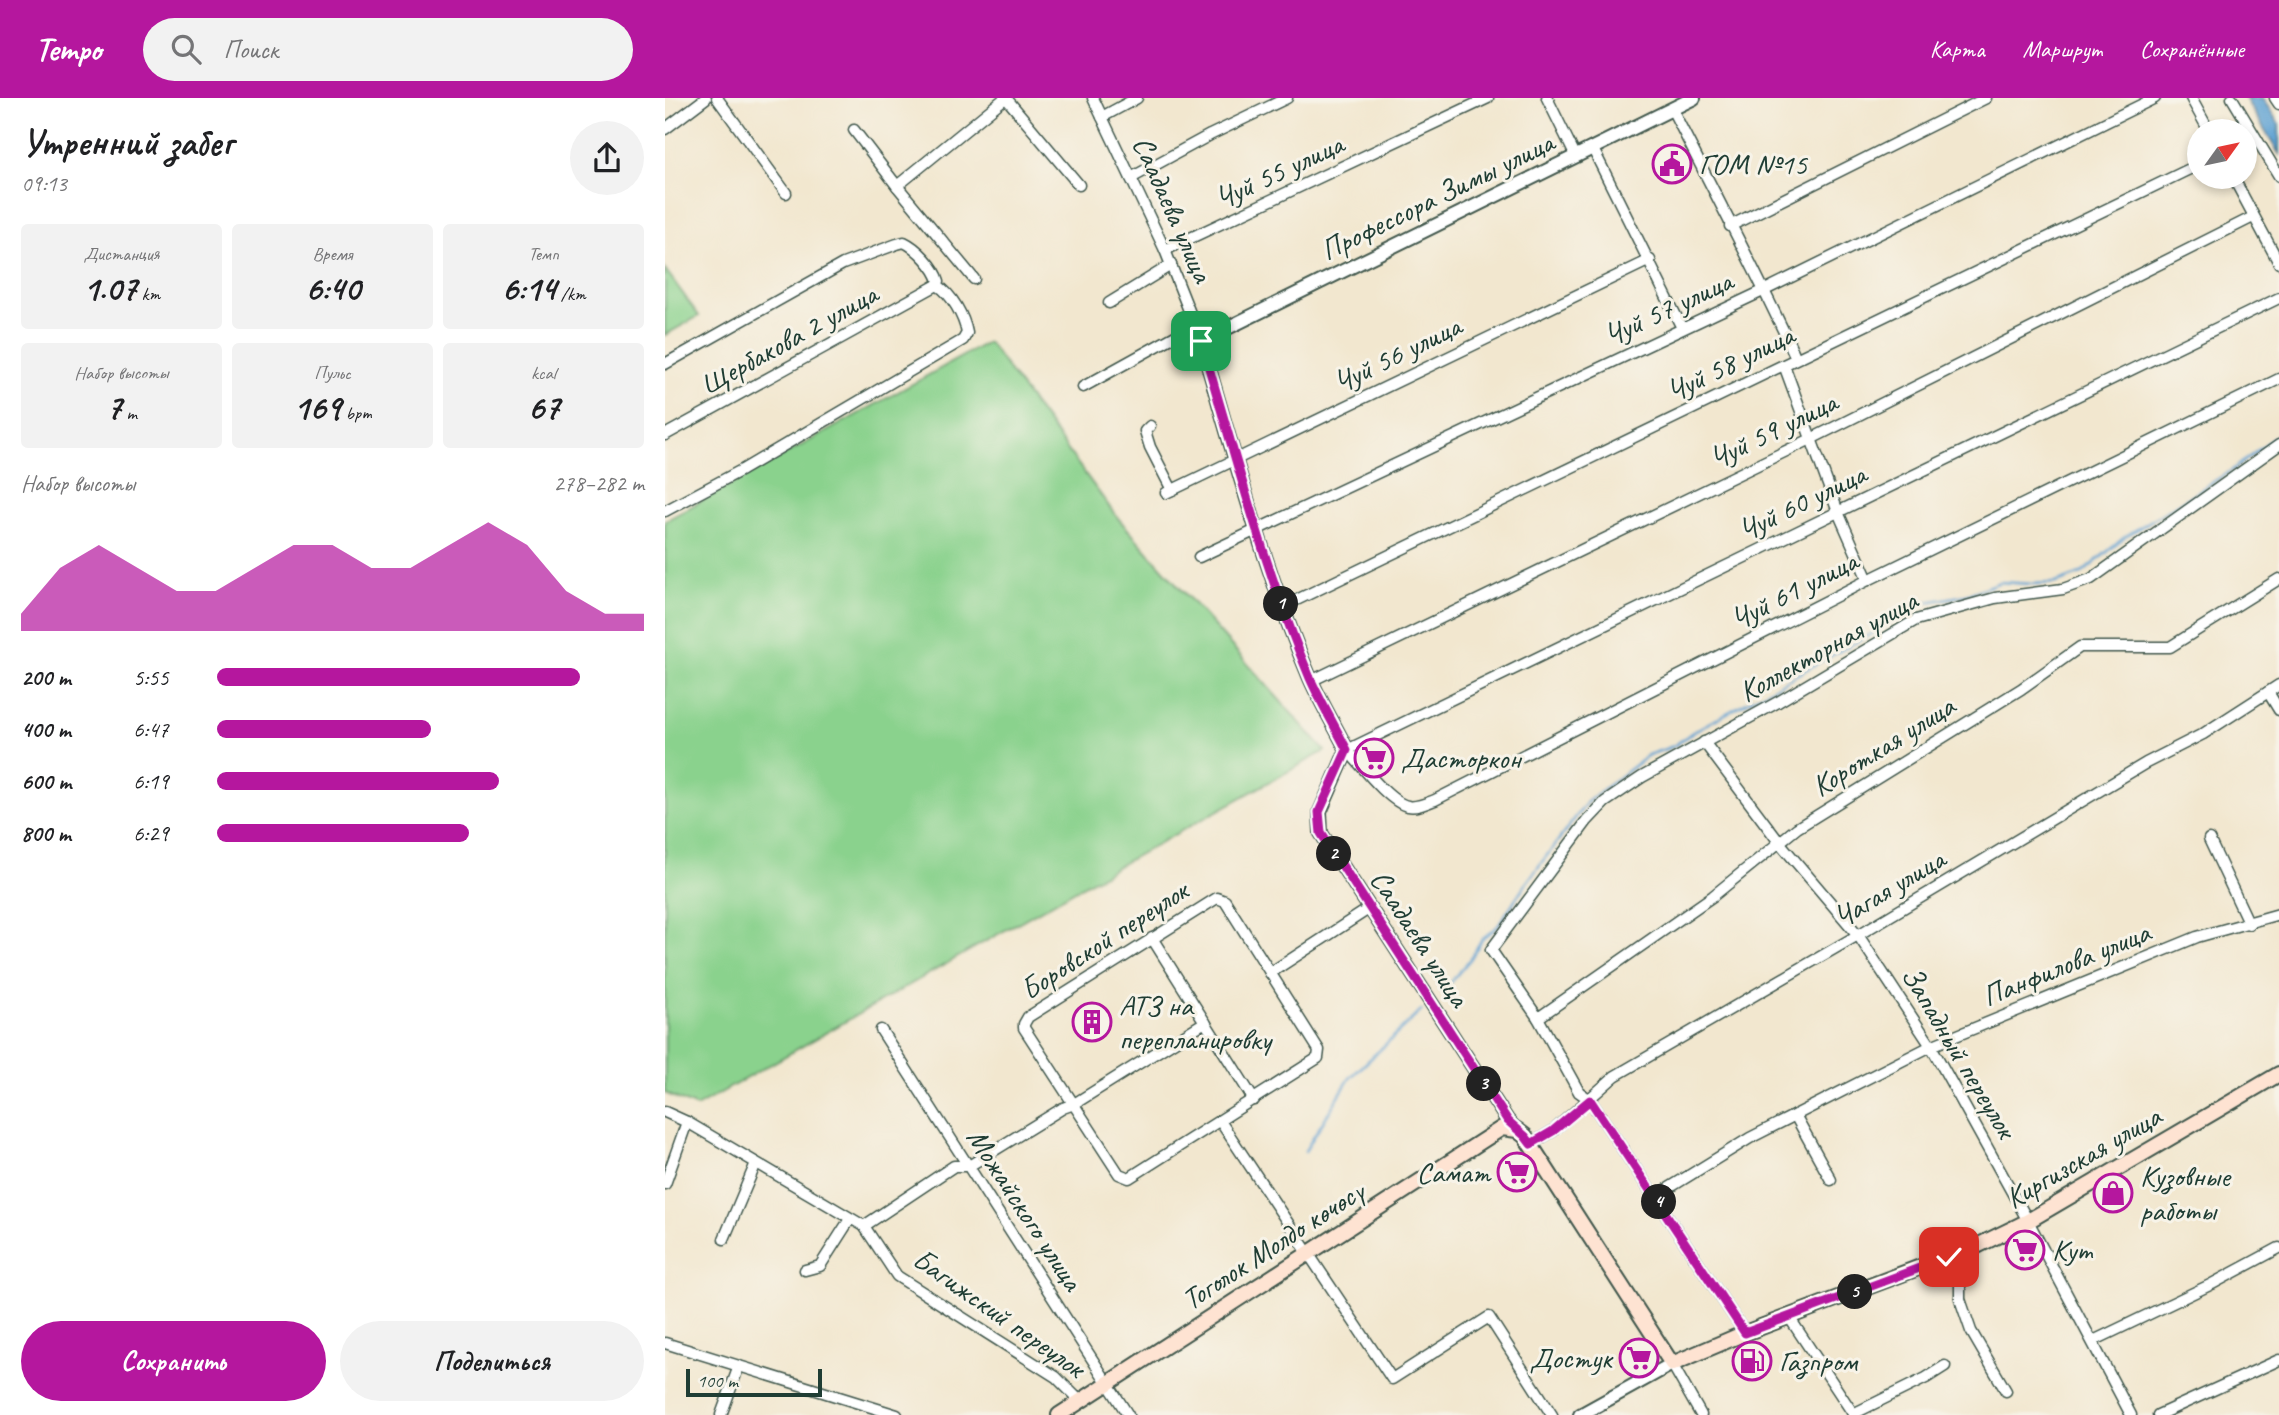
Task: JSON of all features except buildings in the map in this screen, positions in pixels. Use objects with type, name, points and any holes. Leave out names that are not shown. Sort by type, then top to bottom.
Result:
[{"type":"main road","name":"Киргизская улица","points":[[1672,1364],[1745,1333],[1949,1257],[2028,1220],[2279,1074]]},
{"type":"main road","name":"Тоголок Молдо көчөсү","points":[[1059,1415],[1501,1128],[1517,1130]]},
{"type":"main road","name":"Саадаева улица","points":[[1517,1130],[1531,1144],[1672,1364]]},
{"type":"street","points":[[665,129],[706,98]]},
{"type":"street","points":[[717,98],[786,193]]},
{"type":"street","points":[[897,186],[1005,98],[1079,185]]},
{"type":"street","name":"Саадаева улица","points":[[1093,98],[1165,250],[1201,341],[1235,460],[1282,607],[1311,681],[1347,750],[1319,812],[1321,833],[1508,1121],[1517,1130]]},
{"type":"street","points":[[1102,117],[1137,98]]},
{"type":"street","points":[[1131,178],[1210,135],[1287,98]]},
{"type":"street","name":"Чуй 55 улица","points":[[1165,250],[1488,98]]},
{"type":"street","points":[[1547,98],[1576,157]]},
{"type":"street","name":"Профессора Зимы улица","points":[[1201,341],[1694,98]]},
{"type":"street","points":[[1730,226],[1986,98]]},
{"type":"street","name":"Чуй 57 улица","points":[[1199,557],[1765,290],[2155,98]]},
{"type":"street","points":[[2192,98],[2203,119]]},
{"type":"street","points":[[2232,98],[2279,176]]},
{"type":"street","points":[[2275,98],[2279,104]]},
{"type":"street","points":[[1672,109],[1765,290],[1796,359]]},
{"type":"street","points":[[854,130],[974,279]]},
{"type":"street","points":[[1593,149],[1682,328]]},
{"type":"street","name":"Чуй 58 улица","points":[[1282,607],[2187,170]]},
{"type":"street","points":[[2239,189],[2279,263]]},
{"type":"street","name":"Чуй 59 улица","points":[[1311,681],[1811,439],[2253,217]]},
{"type":"street","points":[[665,364],[843,264],[904,243],[916,251],[938,275],[937,285],[952,300],[967,333],[963,340],[742,470],[665,511]]},
{"type":"street","name":"Чуй 56 улица","points":[[1150,426],[1145,431],[1169,491],[1650,260]]},
{"type":"street","points":[[1109,303],[1171,265]]},
{"type":"street","name":"Щербакова 2 улица","points":[[665,435],[937,285]]},
{"type":"street","name":"Чуй 60 улица","points":[[1347,750],[2279,298]]},
{"type":"street","points":[[1083,387],[1195,326]]},
{"type":"street","points":[[1783,365],[1838,512],[1868,580]]},
{"type":"street","name":"Чуй 61 улица","points":[[1347,750],[1381,788],[1406,807],[1435,800],[1868,580],[2279,379]]},
{"type":"street","name":"Коллекторная улица","points":[[1538,1018],[1491,950],[1579,831],[1605,802],[1642,777],[1778,702],[1916,620],[1995,598],[2063,589],[2091,579],[2279,444]]},
{"type":"street","name":"Короткая улица","points":[[1538,1018],[1713,896],[1779,842],[2021,689],[2080,647],[2170,646],[2279,579]]},
{"type":"street","name":"Чагая улица","points":[[1531,1144],[1553,1131],[1615,1076],[2146,763],[2203,734],[2279,685]]},
{"type":"street","points":[[2268,692],[2279,710]]},
{"type":"street","name":"Западный переулок","points":[[1704,742],[1779,842],[1858,935],[1931,1046],[2028,1220],[2131,1415]]},
{"type":"street","points":[[2209,839],[2249,924]]},
{"type":"street","name":"Боровской переулок","points":[[1221,898],[1271,973],[1319,1054],[1316,1061],[1125,1178],[1119,1174],[1024,1028],[1025,1020],[1152,938],[1213,900],[1221,898]]},
{"type":"street","points":[[1271,973],[1370,908]]},
{"type":"street","name":"Панфилова улица","points":[[1656,1196],[1750,1138],[1931,1046],[2197,937],[2279,914]]},
{"type":"street","points":[[1152,938],[1254,1100]]},
{"type":"street","points":[[1538,1018],[1579,1092],[1590,1100],[1745,1333]]},
{"type":"street","points":[[665,1112],[687,1122],[864,1226],[954,1167],[969,1166],[1205,1022]]},
{"type":"street","name":"Можайского улица","points":[[881,1030],[1128,1415]]},
{"type":"street","points":[[1795,1115],[1831,1180]]},
{"type":"street","points":[[1220,1121],[1392,1379],[1489,1317],[1552,1415]]},
{"type":"street","points":[[665,1184],[687,1122]]},
{"type":"street","points":[[724,1239],[756,1163]]},
{"type":"street","points":[[805,1270],[820,1266],[850,1219]]},
{"type":"street","name":"Багижский переулок","points":[[864,1226],[897,1276],[1056,1377],[1080,1401]]},
{"type":"street","points":[[2093,1341],[2212,1284],[2279,1248]]},
{"type":"street","points":[[1949,1257],[1960,1283],[1960,1299],[1971,1331],[2006,1391]]},
{"type":"street","points":[[1789,1317],[1854,1415],[1945,1366]]},
{"type":"street","points":[[665,1343],[897,1415]]},
{"type":"street","points":[[2158,1415],[2279,1360]]},
{"type":"street","points":[[1580,1415],[1672,1364]]},
{"type":"street","name":"Саадаева улица","points":[[1672,1364],[1701,1415]]},
{"type":"street","points":[[721,1415],[739,1366]]},
{"type":"green space","points":[[665,269],[699,316],[665,335]]},
{"type":"green space","points":[[988,342],[1117,517],[1325,751],[1091,881],[696,1107],[665,1093],[665,521]]},
{"type":"water","points":[[2245,98],[2262,98],[2279,124],[2279,154]]},
{"type":"waterway","points":[[1442,992],[1471,958],[1482,939],[1498,926],[1524,886],[1588,801],[1648,755],[1674,746],[1694,731],[1875,632],[1910,608],[1966,595],[2000,582],[2056,583],[2081,574],[2126,536],[2234,469],[2279,434]]},
{"type":"waterway","points":[[1305,1151],[1350,1078],[1422,1010]]},
{"type":"place","name":"ГОМ №15","points":[[1672,164]]},
{"type":"place","name":"Дасторкон","points":[[1374,758]]},
{"type":"place","name":"АТЗ на перепланировку","points":[[1092,1022]]},
{"type":"place","name":"Самат","points":[[1517,1172]]},
{"type":"place","name":"Кузовные работы","points":[[2113,1193]]},
{"type":"place","name":"Кут","points":[[2025,1250]]},
{"type":"place","name":"Достук","points":[[1639,1358]]},
{"type":"place","name":"Газпром","points":[[1752,1361]]},
{"type":"route","points":[[1201,341],[1282,607],[1311,681],[1347,750],[1319,812],[1321,833],[1508,1121],[1531,1144],[1553,1131],[1590,1100],[1745,1333],[1949,1257]]}]
